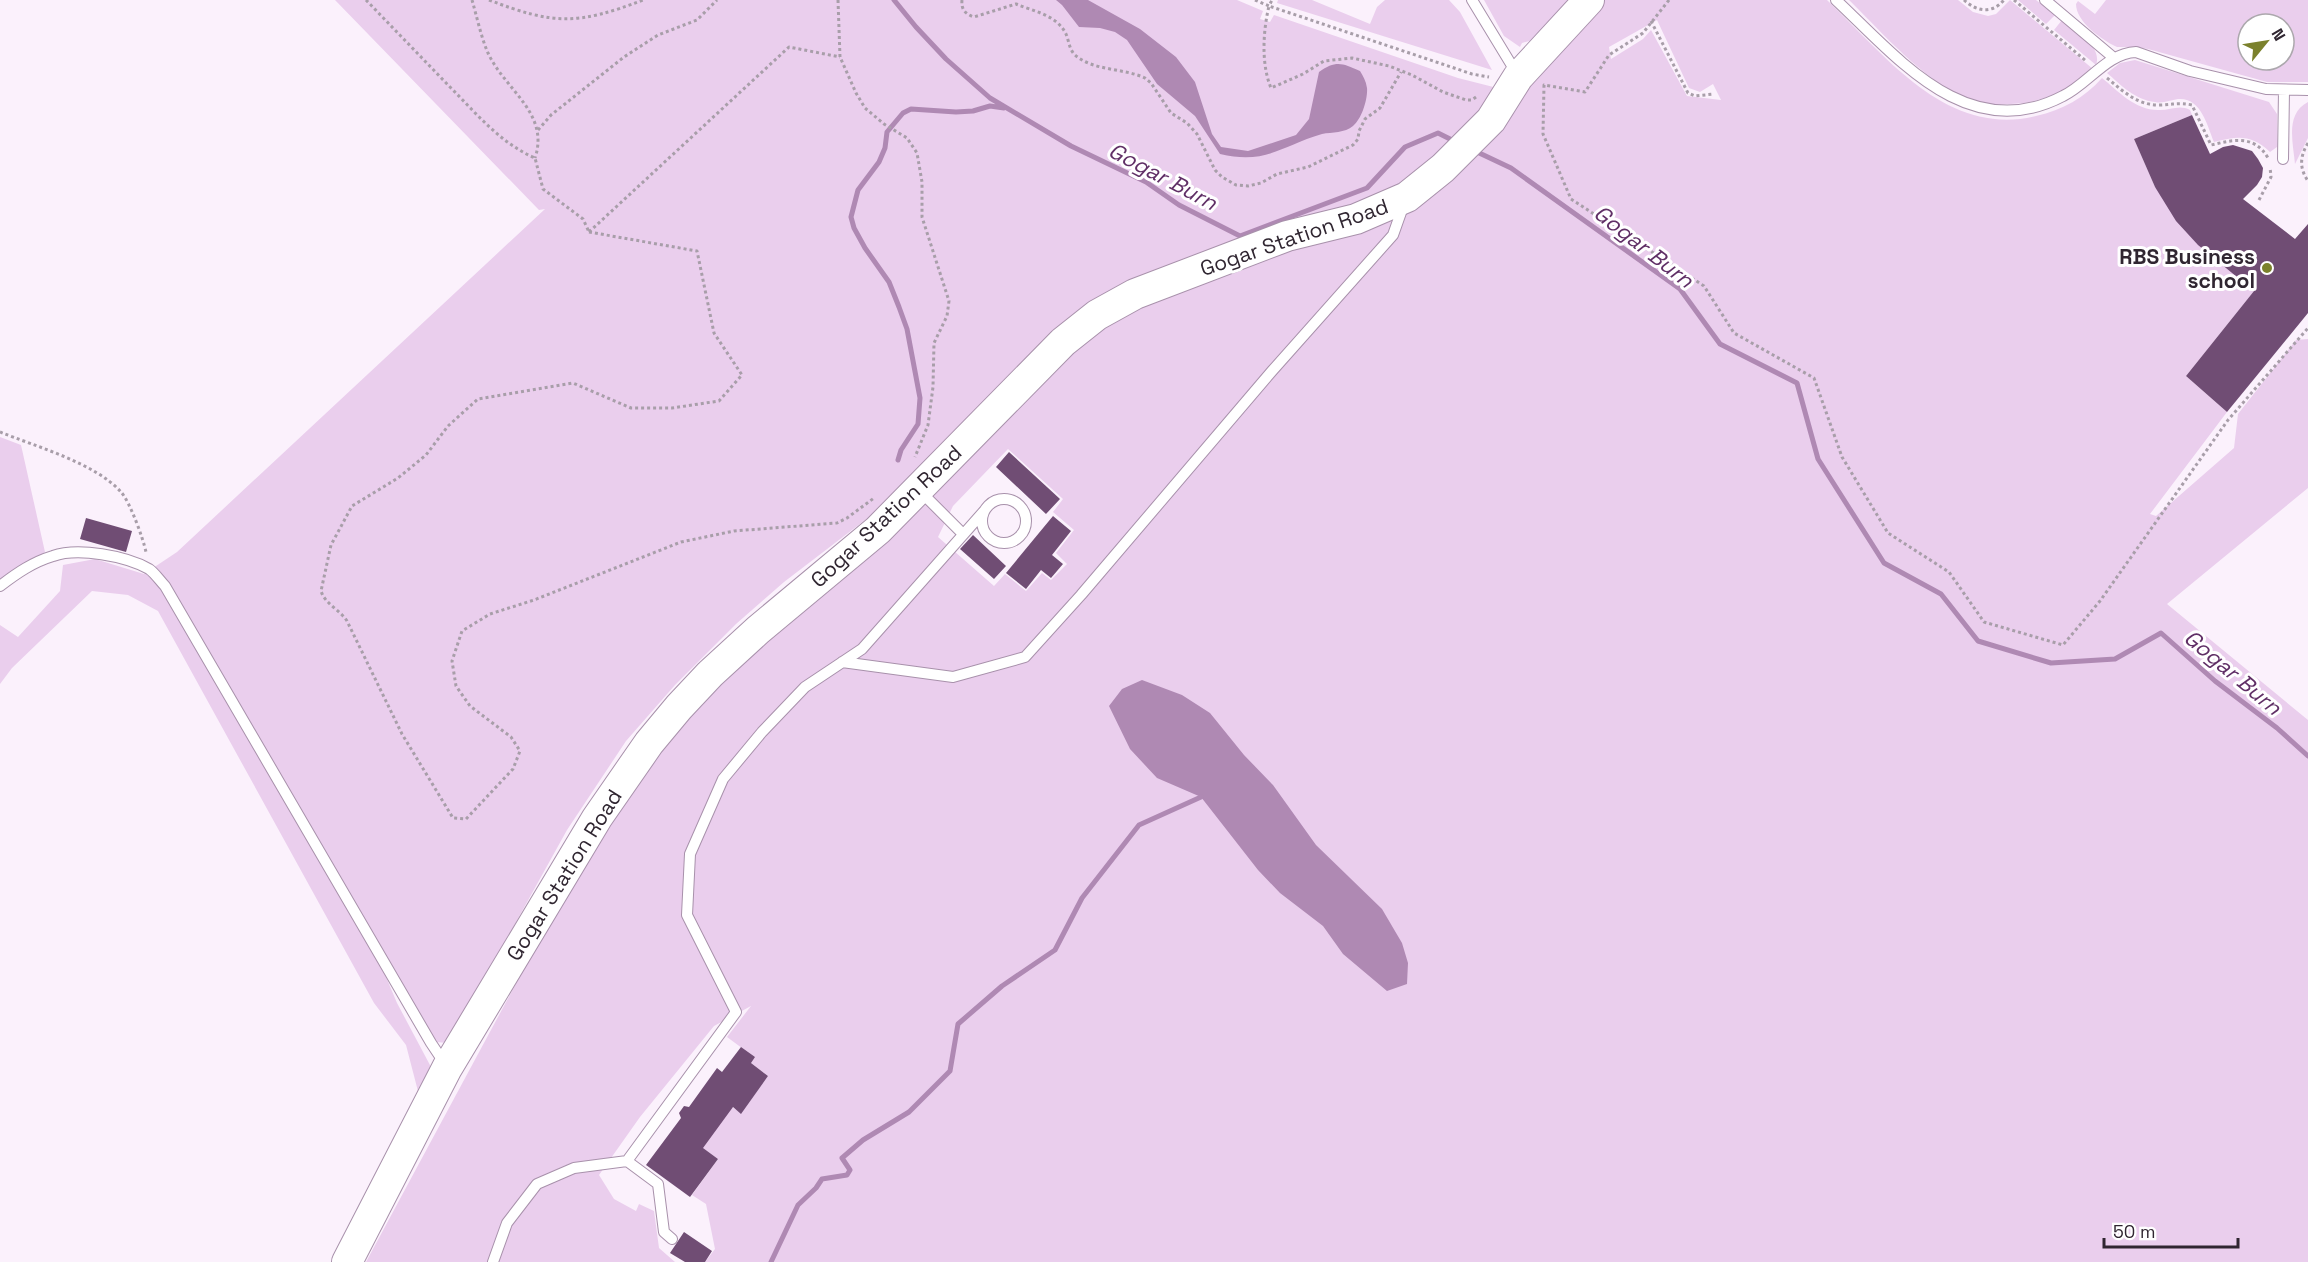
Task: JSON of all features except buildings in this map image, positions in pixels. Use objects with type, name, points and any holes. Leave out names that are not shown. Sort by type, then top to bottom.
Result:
[{"type":"street","name":"Gogar Station Road","points":[[347,1262],[447,1068],[575,853],[649,743],[679,707],[758,630],[878,530],[915,477],[1063,342],[1096,315],[1135,294],[1287,236],[1356,219],[1407,197],[1443,168],[1487,106],[1518,77],[1589,0]]},
{"type":"lane","points":[[1472,0],[1518,77]]},
{"type":"lane","points":[[1836,0],[1928,84],[1964,104],[1984,109],[2008,110],[2036,107],[2048,103],[2073,90],[2114,58],[2121,54],[2136,52],[2190,71],[2266,89],[2308,90]]},
{"type":"lane","points":[[2045,0],[2114,58]]},
{"type":"lane","points":[[2283,159],[2284,90]]},
{"type":"lane","points":[[842,662],[953,677],[1025,657],[1081,595],[1272,371],[1393,235],[1407,197]]},
{"type":"lane","points":[[915,477],[963,534]]},
{"type":"lane","points":[[627,1161],[736,1012],[687,915],[690,854],[723,779],[762,732],[805,687],[862,649],[963,534],[985,510],[994,501],[1007,499],[1014,501],[1024,510],[1025,529],[1018,539],[1012,542],[1006,544],[994,541],[983,528],[982,516],[985,510]]},
{"type":"lane","points":[[0,586],[26,567],[56,554],[91,553],[123,558],[151,570],[165,586],[430,1043],[447,1068]]},
{"type":"lane","points":[[493,1262],[507,1222],[537,1184],[574,1168],[627,1161],[658,1184],[664,1232],[672,1239]]},
{"type":"path","points":[[366,0],[506,142],[519,152],[535,158]]},
{"type":"path","points":[[472,0],[488,54],[532,115],[538,130],[539,141],[535,158],[543,189],[583,219],[589,232]]},
{"type":"path","points":[[489,0],[555,20],[583,19],[612,12],[643,0]]},
{"type":"path","points":[[538,130],[551,115],[624,57],[658,35],[696,20],[717,0]]},
{"type":"path","points":[[838,0],[840,57],[865,108],[884,124],[907,138],[917,153],[922,182],[922,217],[948,295],[950,309],[934,343],[933,387],[928,425],[915,477]]},
{"type":"path","points":[[962,0],[967,15],[974,16],[1016,4],[1029,11],[1044,13],[1065,32],[1074,54],[1095,65],[1145,78],[1151,82],[1171,113],[1187,123],[1197,134],[1215,170],[1222,177],[1236,184],[1248,186],[1261,183],[1277,174],[1308,167],[1353,145],[1358,139],[1365,119],[1380,108],[1401,72]]},
{"type":"path","points":[[1255,0],[1472,74],[1492,77],[1488,86]]},
{"type":"path","points":[[1272,0],[1266,20],[1264,50],[1271,88],[1303,74],[1316,64],[1338,58],[1379,63],[1412,75],[1457,98],[1473,100],[1487,106]]},
{"type":"path","points":[[1669,0],[1643,33],[1609,55],[1585,92],[1544,85],[1543,134],[1571,199],[1704,286],[1734,333],[1814,378],[1842,457],[1888,533],[1949,572],[1984,622],[2063,645],[2100,601],[2228,420],[2308,328]]},
{"type":"path","points":[[1964,0],[1972,7],[1985,11],[1998,7],[2004,0]]},
{"type":"path","points":[[2014,0],[2130,97],[2141,103],[2160,105],[2179,102],[2192,105],[2211,145],[2241,139],[2261,148],[2270,165],[2271,177],[2259,200]]},
{"type":"path","points":[[1651,21],[1688,93],[1695,96],[1714,94]]},
{"type":"path","points":[[589,232],[789,47],[840,57]]},
{"type":"path","points":[[2308,143],[2301,160],[2303,174],[2308,181]]},
{"type":"path","points":[[589,232],[697,251],[714,333],[742,375],[719,401],[672,408],[631,408],[573,383],[478,399],[448,426],[426,455],[398,478],[361,499],[347,514],[331,545],[321,591],[323,598],[342,613],[347,621],[402,734],[453,818],[466,819],[513,769],[520,751],[511,736],[470,706],[456,686],[452,661],[462,631],[490,614],[553,593],[681,542],[734,531],[837,523],[879,494]]},
{"type":"path","points":[[0,432],[102,474],[123,494],[144,540],[151,570]]},
{"type":"shaded area","points":[[335,0],[1237,0],[1263,11],[1260,19],[1270,22],[1274,15],[1458,78],[1517,93],[1543,72],[1556,52],[1550,35],[1522,43],[1520,47],[1504,36],[1484,0],[1827,0],[1895,67],[1920,87],[1946,103],[1974,115],[2004,120],[2036,116],[2064,107],[2088,92],[2102,78],[2127,99],[2142,107],[2158,110],[2186,108],[2190,110],[2192,115],[2134,139],[2155,187],[2254,291],[2186,376],[2227,412],[2150,514],[2156,516],[2234,448],[2238,414],[2296,340],[2308,339],[2308,488],[2167,604],[2308,720],[2308,1262],[705,1262],[715,1249],[706,1204],[692,1195],[718,1159],[698,1145],[726,1103],[741,1113],[768,1076],[751,1063],[754,1057],[727,1037],[751,1006],[714,1026],[640,1117],[599,1175],[614,1199],[636,1211],[639,1204],[654,1211],[659,1248],[675,1262],[366,1262],[589,848],[704,691],[886,504],[784,582],[736,624],[675,685],[626,741],[567,830],[449,1043],[435,1042],[362,920],[397,1003],[431,1067],[420,1099],[406,1045],[374,1003],[158,611],[128,595],[92,591],[12,668],[0,684],[0,625],[18,637],[60,591],[63,565],[95,559],[144,574],[177,552],[545,209],[539,210]],"holes":[[[1657,20],[1689,88],[1700,92],[1713,84],[1721,100],[1687,96],[1651,30],[1643,39],[1611,59],[1609,47]],[[1008,449],[1063,499],[1053,512],[1074,530],[1056,553],[1067,564],[1051,580],[1042,573],[1026,591],[1005,574],[994,586],[938,537],[953,506]]]},
{"type":"shaded area","points":[[1056,0],[1088,0],[1140,29],[1176,57],[1195,82],[1212,134],[1221,147],[1248,151],[1296,135],[1309,119],[1319,72],[1335,64],[1360,71],[1367,88],[1364,108],[1356,123],[1346,130],[1322,134],[1262,156],[1236,157],[1220,154],[1195,116],[1157,84],[1127,40],[1115,32],[1100,28],[1079,27]]},
{"type":"shaded area","points":[[1278,0],[1312,0],[1370,24],[1377,7],[1385,0],[1449,0],[1460,12],[1492,70],[1277,3]]},
{"type":"shaded area","points":[[1849,0],[1958,0],[1973,12],[1988,16],[1996,14],[2010,0],[2093,69],[2061,91],[2043,99],[2015,104],[1987,104],[1968,99],[1949,90],[1912,62]]},
{"type":"shaded area","points":[[2018,0],[2036,0],[2055,15],[2046,24]]},
{"type":"shaded area","points":[[2106,0],[2308,0],[2308,82],[2267,82],[2148,49],[2117,47],[2097,35],[2085,24],[2077,11],[2078,1],[2095,14]]},
{"type":"shaded area","points":[[2062,20],[2092,45],[2097,58],[2096,65],[2054,30]]},
{"type":"shaded area","points":[[2135,60],[2269,102],[2277,114],[2277,147],[2270,152],[2257,142],[2244,138],[2230,138],[2214,142],[2206,120],[2192,102],[2178,99],[2161,103],[2148,101],[2129,91],[2107,73],[2120,63]]},
{"type":"shaded area","points":[[2308,102],[2308,138],[2295,164],[2293,121],[2301,107]]},
{"type":"shaded area","points":[[0,437],[21,445],[45,552],[0,583]]},
{"type":"shaded area","points":[[1142,680],[1182,695],[1210,713],[1244,755],[1273,785],[1316,845],[1382,909],[1402,943],[1408,963],[1407,984],[1387,991],[1343,954],[1323,926],[1280,893],[1258,870],[1201,797],[1157,778],[1130,749],[1109,706],[1122,689]]},
{"type":"waterway","name":"Gogar Burn","points":[[894,0],[946,59],[990,98],[1071,146],[1146,182],[1179,205],[1240,236],[1367,188],[1405,147],[1438,133],[1456,142]]},
{"type":"waterway","points":[[898,460],[901,450],[918,424],[920,398],[907,329],[899,307],[889,282],[854,228],[851,217],[858,190],[879,162],[885,148],[887,132],[903,113],[911,109],[956,112],[973,111],[990,106],[1004,108]]},
{"type":"waterway","name":"Gogar Burn","points":[[1475,151],[1511,168],[1680,289],[1720,344],[1797,383],[1818,459],[1884,563],[1941,594],[1978,641],[2051,663],[2115,659],[2161,633],[2215,681],[2277,728],[2308,756]]},
{"type":"waterway","points":[[771,1262],[798,1205],[822,1179],[847,1175],[850,1170],[842,1158],[863,1140],[909,1112],[950,1071],[958,1024],[1002,986],[1055,950],[1082,898],[1139,825],[1201,797]]},
{"type":"place","name":"RBS Business school","points":[[2267,268]]}]
